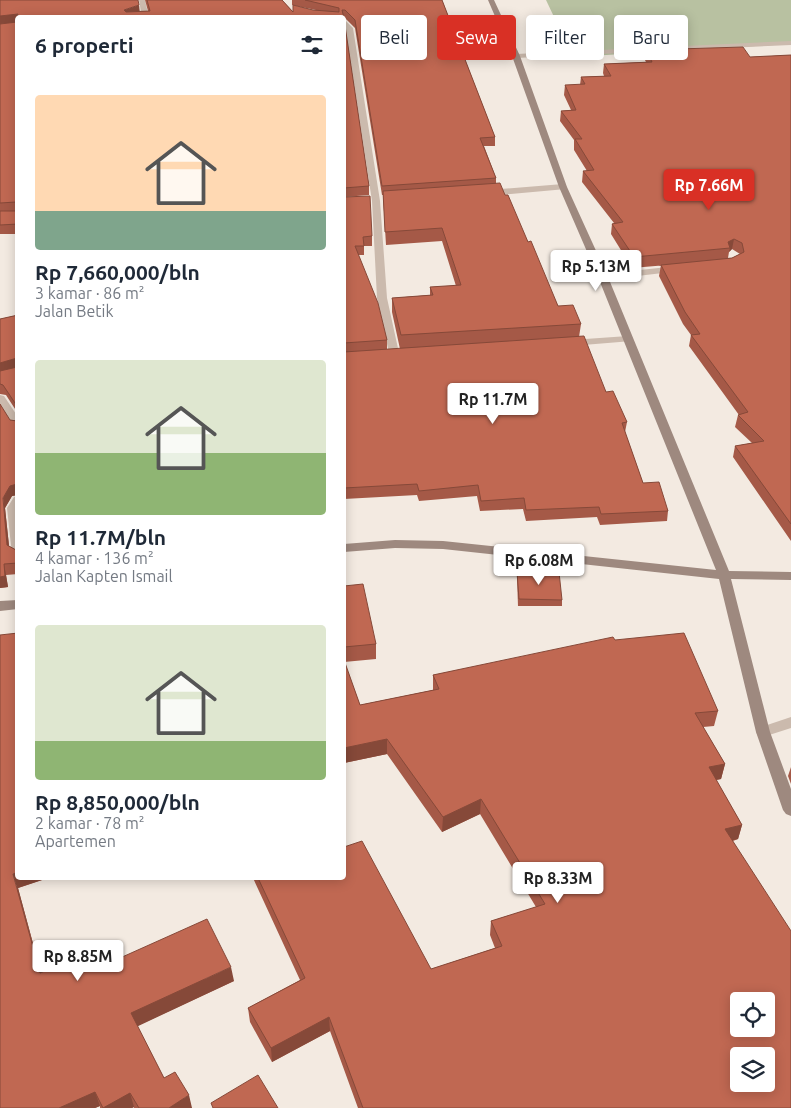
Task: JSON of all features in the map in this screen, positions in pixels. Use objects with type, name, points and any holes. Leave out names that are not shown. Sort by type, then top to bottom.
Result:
[{"type":"street","points":[[142,0],[143,15]]},
{"type":"street","points":[[491,0],[498,15]]},
{"type":"street","points":[[346,24],[372,201],[382,298],[394,353]]},
{"type":"street","points":[[791,43],[516,56],[563,188],[603,277],[724,576],[763,732],[791,810]]},
{"type":"street","points":[[474,194],[563,188]]},
{"type":"street","points":[[372,201],[386,200]]},
{"type":"street","points":[[603,277],[687,268]]},
{"type":"street","points":[[560,343],[628,339]]},
{"type":"street","points":[[0,398],[15,422]]},
{"type":"street","points":[[15,505],[13,508],[15,527]]},
{"type":"street","points":[[346,548],[396,544],[443,545],[724,576],[791,576]]},
{"type":"street","points":[[0,606],[15,604]]},
{"type":"street","points":[[763,732],[791,722]]},
{"type":"green space","points":[[546,0],[791,0],[791,44],[688,50],[688,15],[614,15],[614,55],[604,55],[604,15],[553,15]]},
{"type":"building","points":[[0,0],[138,0],[139,5],[124,10],[126,12],[150,11],[147,0],[282,0],[293,12],[293,5],[313,10],[339,12],[339,8],[305,0],[442,0],[448,15],[437,15],[437,60],[465,60],[495,137],[480,138],[496,178],[382,186],[362,60],[427,60],[427,15],[361,15],[361,57],[355,20],[345,10],[342,10],[343,15],[18,14],[0,16]]},
{"type":"building","points":[[15,22],[15,202],[0,203],[0,24]]},
{"type":"building","points":[[346,32],[369,186],[346,188]]},
{"type":"building","points":[[743,47],[750,57],[791,55],[791,524],[735,446],[764,441],[738,415],[748,412],[691,335],[700,334],[685,312],[661,265],[732,258],[744,252],[742,243],[734,239],[728,242],[730,248],[634,257],[612,224],[623,222],[583,171],[594,170],[575,139],[582,139],[561,111],[576,110],[565,85],[585,84],[581,77],[611,76],[604,64],[652,62],[651,60],[688,60],[688,49]]},
{"type":"building","points":[[500,183],[505,195],[508,195],[528,242],[531,241],[558,306],[573,305],[581,324],[401,335],[392,298],[433,295],[430,287],[461,285],[442,228],[385,232],[383,191]]},
{"type":"building","points":[[370,196],[372,236],[363,237],[364,246],[355,246],[378,303],[387,340],[346,343],[346,197]]},
{"type":"building","points":[[0,211],[15,211],[15,224],[0,225]]},
{"type":"building","points":[[15,316],[15,359],[0,363],[0,319]]},
{"type":"building","points":[[584,336],[606,392],[613,391],[627,422],[622,423],[643,483],[659,482],[668,511],[601,514],[599,507],[526,510],[524,498],[481,501],[478,485],[419,491],[417,484],[346,488],[346,352]]},
{"type":"building","points":[[15,367],[15,403],[3,385],[0,384],[0,371]]},
{"type":"building","points":[[0,404],[10,420],[15,421],[15,485],[10,486],[3,498],[7,545],[15,549],[15,563],[4,564],[5,576],[0,577]]},
{"type":"building","points":[[517,572],[559,572],[562,600],[519,599]]},
{"type":"building","points":[[363,584],[376,644],[346,647],[346,586]]},
{"type":"building","points":[[15,633],[15,873],[13,874],[40,973],[85,954],[91,971],[207,919],[231,967],[131,1013],[164,1078],[175,1072],[189,1095],[169,1108],[139,1108],[130,1093],[103,1108],[95,1092],[59,1108],[0,1108],[0,635]]},
{"type":"building","points":[[684,633],[718,711],[695,713],[725,764],[709,767],[742,825],[725,829],[791,931],[791,1108],[363,1108],[329,1017],[271,1048],[248,1008],[305,978],[259,880],[346,880],[346,846],[362,841],[431,969],[502,946],[491,921],[545,904],[481,799],[443,817],[387,739],[346,748],[346,666],[360,705],[439,689],[433,675],[613,637],[615,640]]},
{"type":"building","points":[[258,1075],[278,1108],[213,1108],[211,1103]]}]
